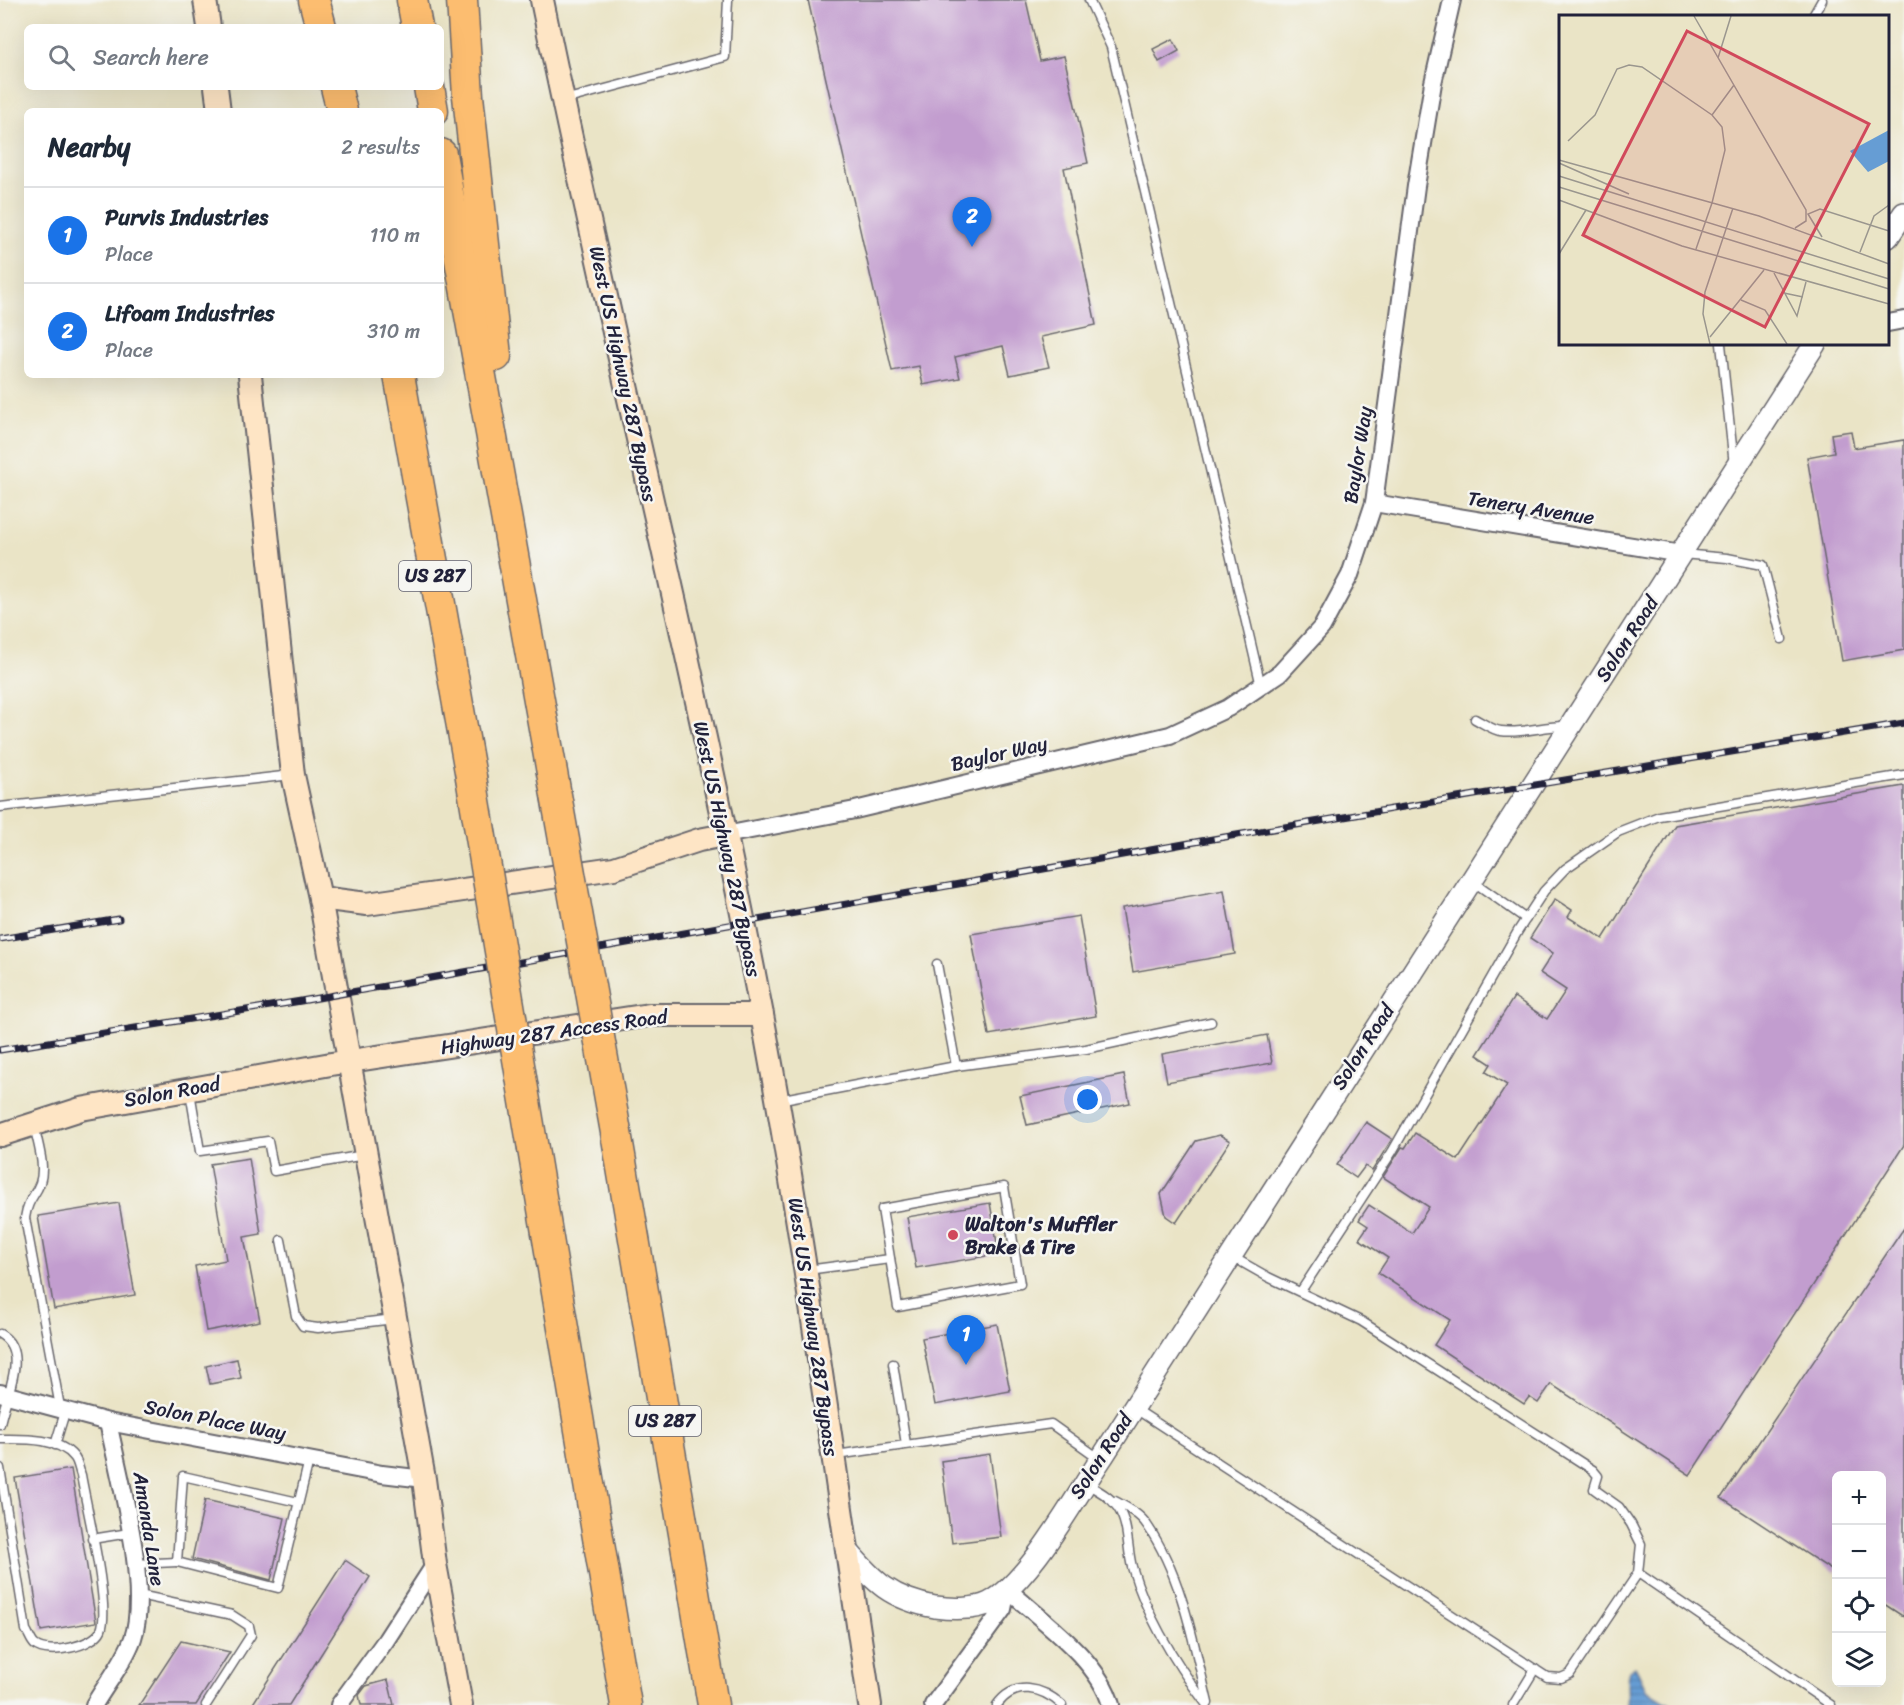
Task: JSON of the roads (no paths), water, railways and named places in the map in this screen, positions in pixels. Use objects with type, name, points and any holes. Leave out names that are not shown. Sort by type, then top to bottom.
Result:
[{"type":"highway","points":[[314,0],[320,24]]},
{"type":"highway","points":[[330,0],[334,24]]},
{"type":"highway","points":[[412,0],[416,24]]},
{"type":"highway","points":[[462,0],[468,96],[497,365],[495,401],[489,417]]},
{"type":"highway","points":[[337,90],[341,108]]},
{"type":"highway","points":[[346,90],[350,108]]},
{"type":"highway","points":[[430,90],[432,108]]},
{"type":"highway","name":"US 287","points":[[444,170],[551,767],[713,1705]]},
{"type":"highway","name":"US 287","points":[[400,378],[471,777],[626,1705]]},
{"type":"main road","points":[[205,0],[208,24]]},
{"type":"main road","name":"West US Highway 287 Bypass","points":[[542,0],[725,835],[762,1016],[806,1270],[870,1705]]},
{"type":"main road","points":[[216,90],[219,108]]},
{"type":"main road","points":[[250,378],[293,775],[320,898],[347,1063],[424,1479],[435,1564],[462,1705]]},
{"type":"main road","points":[[320,898],[366,903],[591,872],[614,868],[699,840],[725,835]]},
{"type":"main road","name":"Highway 287 Access Road","points":[[347,1063],[649,1015],[762,1016]]},
{"type":"main road","name":"Solon Road","points":[[0,1135],[81,1109],[347,1063]]},
{"type":"street","name":"Baylor Way","points":[[725,835],[855,810],[1170,735],[1228,708],[1280,674],[1322,627],[1350,575],[1374,503],[1416,186],[1433,83],[1452,0]]},
{"type":"street","points":[[1889,234],[1904,213]]},
{"type":"street","points":[[1889,323],[1904,320]]},
{"type":"street","name":"Solon Road","points":[[846,1550],[870,1578],[892,1594],[914,1603],[944,1608],[981,1605],[1007,1589],[1031,1563],[1100,1460],[1814,345]]},
{"type":"street","name":"Tenery Avenue","points":[[1374,503],[1681,554]]},
{"type":"street","name":"Solon Place Way","points":[[4,1394],[63,1408],[108,1422],[424,1479]]},
{"type":"street","name":"Amanda Lane","points":[[94,1705],[133,1639],[140,1606],[135,1564],[108,1422]]},
{"type":"street","points":[[339,1705],[386,1641],[435,1564]]},
{"type":"street","points":[[933,1705],[1003,1609],[1007,1589]]},
{"type":"street","points":[[1007,1589],[1088,1663],[1109,1696],[1111,1705]]},
{"type":"lane","points":[[563,100],[726,57],[728,0]]},
{"type":"lane","points":[[1089,0],[1111,47],[1261,686]]},
{"type":"lane","points":[[1814,15],[1822,0]]},
{"type":"lane","points":[[1721,345],[1734,471]]},
{"type":"lane","points":[[1681,554],[1727,558],[1763,565],[1782,639]]},
{"type":"lane","points":[[1475,719],[1499,731],[1526,732],[1554,726],[1570,726]]},
{"type":"lane","points":[[0,807],[293,775]]},
{"type":"lane","points":[[1301,1291],[1392,1152],[1544,891],[1586,853],[1618,832],[1659,816],[1904,775]]},
{"type":"lane","points":[[1471,879],[1526,919]]},
{"type":"lane","points":[[937,964],[956,1066]]},
{"type":"lane","points":[[777,1100],[956,1066],[1086,1049],[1210,1022]]},
{"type":"lane","points":[[190,1089],[201,1151],[268,1141],[273,1171],[364,1155]]},
{"type":"lane","points":[[34,1123],[42,1167],[40,1183],[28,1201],[25,1218],[63,1408],[55,1445]]},
{"type":"lane","points":[[1004,1187],[1020,1284],[898,1307],[890,1259],[882,1209],[1004,1187]]},
{"type":"lane","points":[[281,1240],[296,1316],[303,1326],[318,1328],[394,1319]]},
{"type":"lane","points":[[1133,1408],[1547,1677],[1560,1678],[1570,1674],[1638,1574],[1641,1544],[1619,1507],[1594,1489],[1598,1476],[1593,1470],[1361,1321],[1268,1277],[1230,1255]]},
{"type":"lane","points":[[806,1270],[890,1259]]},
{"type":"lane","points":[[0,1334],[5,1337],[14,1357],[14,1371],[4,1394],[0,1424]]},
{"type":"lane","points":[[893,1364],[906,1444]]},
{"type":"lane","points":[[832,1456],[1051,1424],[1100,1460]]},
{"type":"lane","points":[[0,1438],[28,1438],[55,1445],[74,1457],[78,1466],[105,1604],[102,1629],[95,1639],[85,1645],[45,1650],[34,1645],[26,1630],[0,1468]]},
{"type":"lane","points":[[135,1564],[177,1562],[278,1588],[309,1460]]},
{"type":"lane","points":[[177,1562],[183,1476],[298,1502]]},
{"type":"lane","points":[[1084,1483],[1130,1510],[1146,1524],[1160,1547],[1184,1611],[1208,1705]]},
{"type":"lane","points":[[1106,1496],[1118,1509],[1125,1527],[1132,1566],[1157,1630],[1180,1670],[1208,1705]]},
{"type":"lane","points":[[92,1539],[129,1533]]},
{"type":"lane","points":[[1638,1574],[1831,1705]]},
{"type":"lane","points":[[139,1595],[232,1615],[249,1626],[250,1635],[206,1705]]},
{"type":"lane","points":[[1513,1705],[1535,1669]]},
{"type":"lane","points":[[998,1705],[1017,1689],[1034,1688],[1052,1696],[1062,1705]]},
{"type":"water","points":[[1635,1666],[1646,1690],[1671,1705],[1627,1705],[1628,1674],[1629,1670]]},
{"type":"railway","points":[[0,1050],[301,1001],[1201,841],[1904,723]]},
{"type":"railway","points":[[0,939],[119,919]]},
{"type":"place","name":"Lifoam Industries","points":[[972,247]]},
{"type":"place","name":"Walton's Muffler Brake & Tire","points":[[953,1235]]},
{"type":"place","name":"Purvis Industries","points":[[966,1365]]}]
